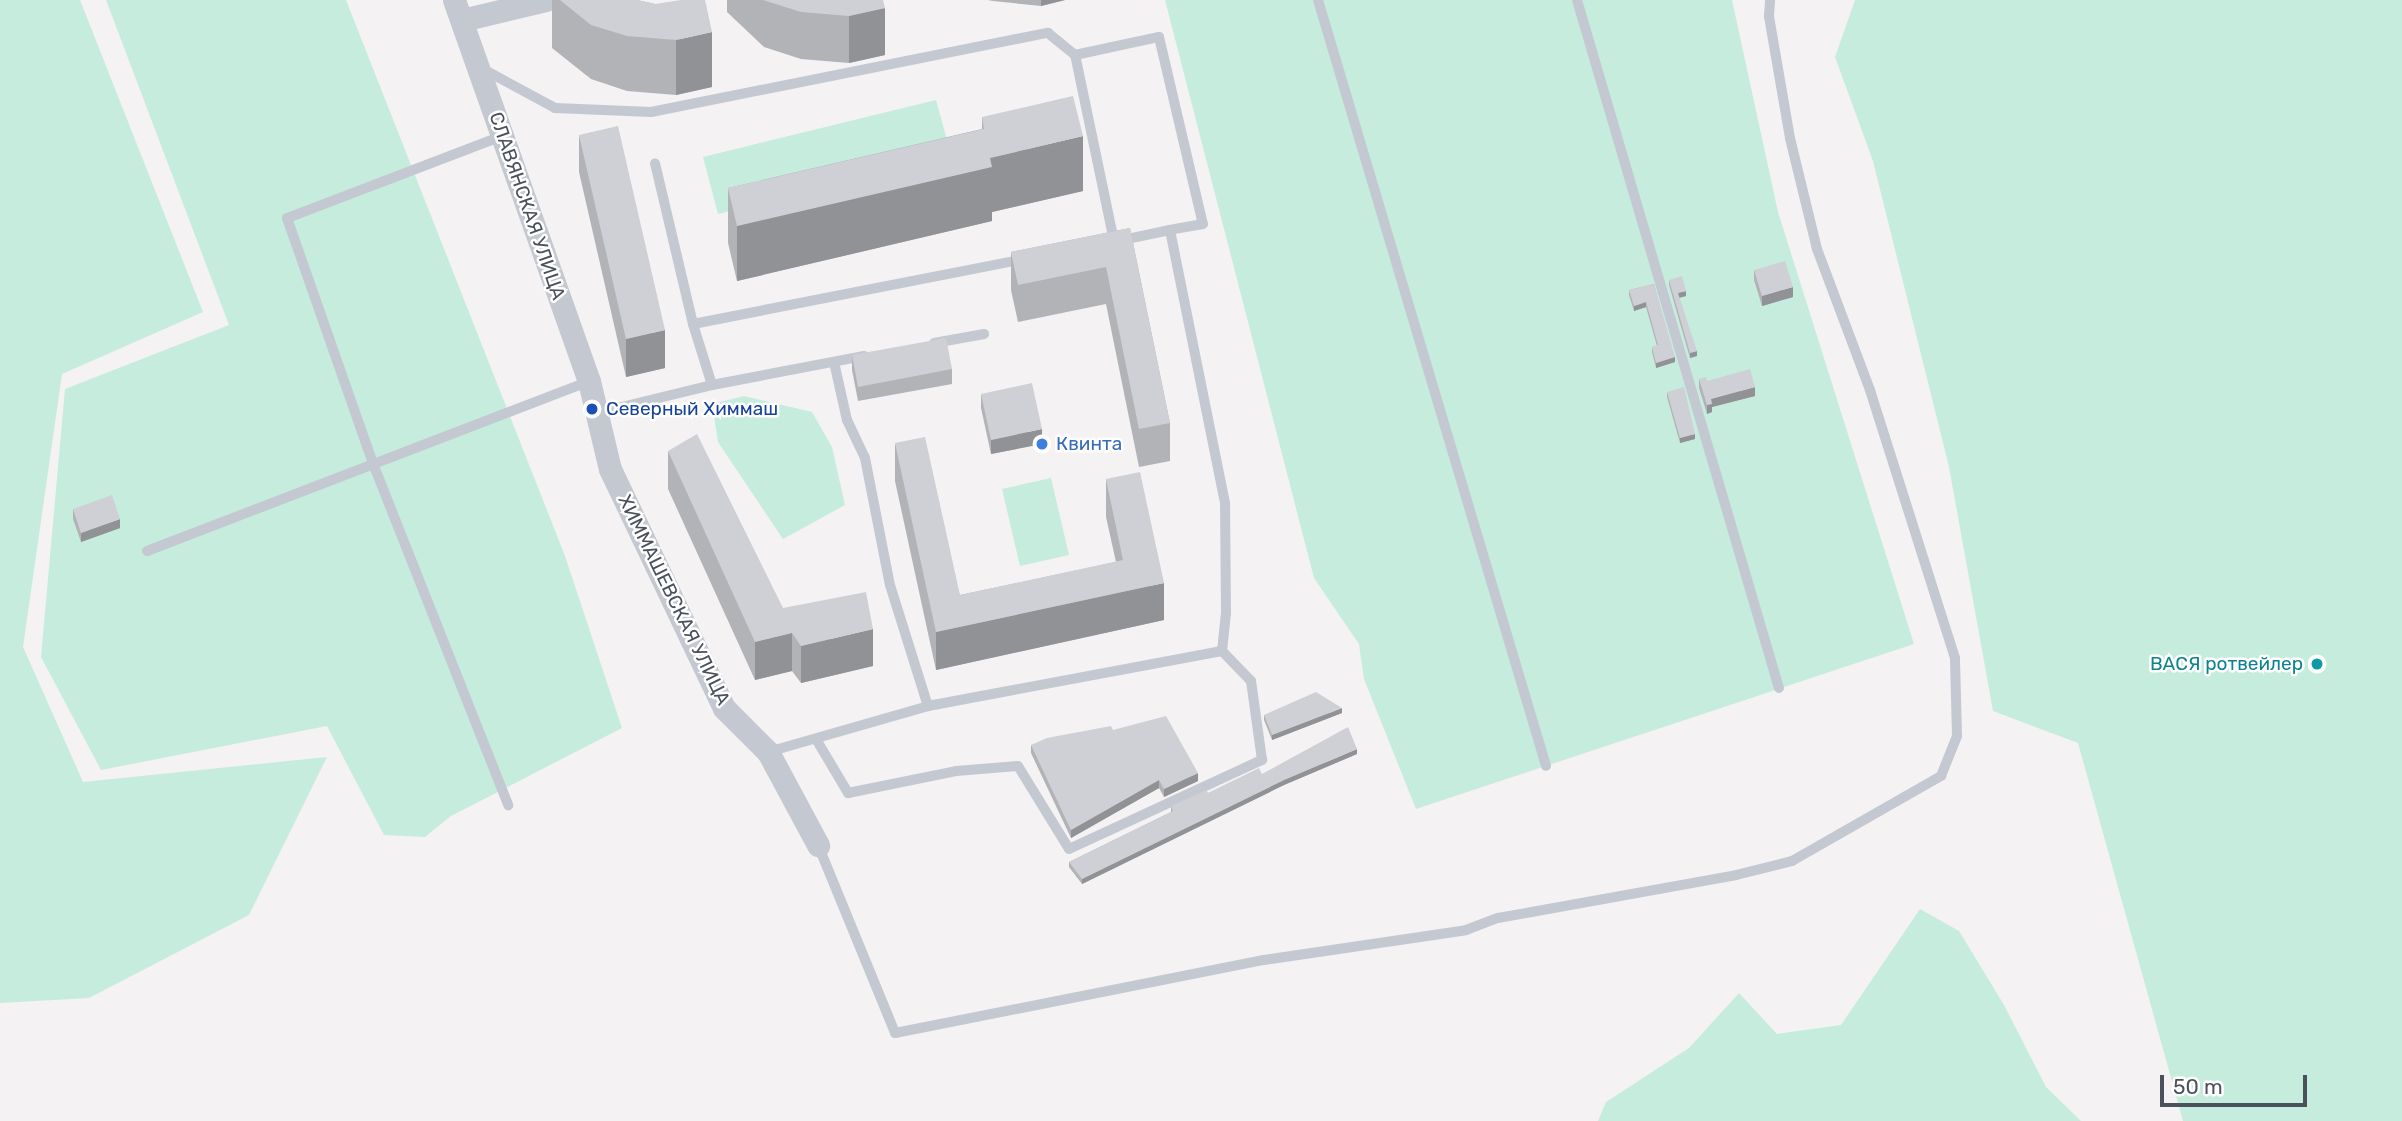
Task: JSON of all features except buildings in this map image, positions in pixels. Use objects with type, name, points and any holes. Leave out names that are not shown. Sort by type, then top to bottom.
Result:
[{"type":"street","points":[[458,10],[546,0]]},
{"type":"street","name":"СЛАВЯНСКАЯ УЛИЦА","points":[[458,10],[589,381],[596,414]]},
{"type":"street","name":"ХИММАШЕВСКАЯ УЛИЦА","points":[[596,414],[610,469],[724,708],[768,752],[818,845]]},
{"type":"lane","points":[[1318,0],[1546,766]]},
{"type":"lane","points":[[1577,0],[1779,688]]},
{"type":"lane","points":[[818,845],[895,1033],[1264,960],[1466,930],[1498,918],[1736,875],[1792,860],[1832,840],[1941,776],[1956,736],[1955,658],[1870,390],[1817,249],[1790,138],[1769,16],[1770,0]]},
{"type":"lane","points":[[479,67],[555,107],[651,112],[1048,33],[1075,55],[1114,241]]},
{"type":"lane","points":[[1075,55],[1159,37],[1203,223],[1100,244]]},
{"type":"lane","points":[[502,135],[287,218],[374,466],[508,805]]},
{"type":"lane","points":[[655,163],[693,324],[712,385]]},
{"type":"lane","points":[[1170,230],[1225,503],[1226,613],[1222,651]]},
{"type":"lane","points":[[693,324],[1032,257]]},
{"type":"lane","points":[[916,347],[984,334]]},
{"type":"lane","points":[[596,414],[712,385],[875,354]]},
{"type":"lane","points":[[834,362],[847,420],[864,458],[890,585],[928,706]]},
{"type":"lane","points":[[147,551],[374,466],[589,381]]},
{"type":"lane","points":[[768,752],[928,706],[1222,651]]},
{"type":"lane","points":[[816,739],[848,793],[956,771],[1018,765],[1069,849],[1262,760],[1251,681],[1222,651]]},
{"type":"green space","points":[[0,0],[80,0],[203,312],[62,374],[23,647],[83,782],[327,757],[249,915],[89,998],[0,1003]]},
{"type":"green space","points":[[106,0],[346,0],[565,556],[622,728],[451,816],[425,837],[384,835],[327,726],[101,770],[41,657],[65,389],[229,325]]},
{"type":"green space","points":[[1165,0],[1732,0],[1778,212],[1914,644],[1416,809],[1364,679],[1359,644],[1314,578]]},
{"type":"green space","points":[[1855,0],[2402,0],[2402,1121],[2183,1121],[2078,743],[1993,711],[1949,467],[1873,161],[1835,57]]},
{"type":"green space","points":[[936,100],[952,158],[718,214],[703,157]]},
{"type":"green space","points":[[744,396],[812,412],[832,447],[845,505],[783,539],[718,442],[712,404]]},
{"type":"green space","points":[[1051,478],[1069,555],[1020,566],[1002,489]]},
{"type":"green space","points":[[1920,909],[1959,931],[2004,1005],[2046,1087],[2081,1121],[1598,1121],[1606,1102],[1689,1048],[1739,993],[1777,1034],[1841,1025]]},
{"type":"place","name":"Северный Химмаш","points":[[592,409]]},
{"type":"place","name":"Квинта","points":[[1042,444]]},
{"type":"place","name":"ВАСЯ ротвейлер","points":[[2317,664]]}]
